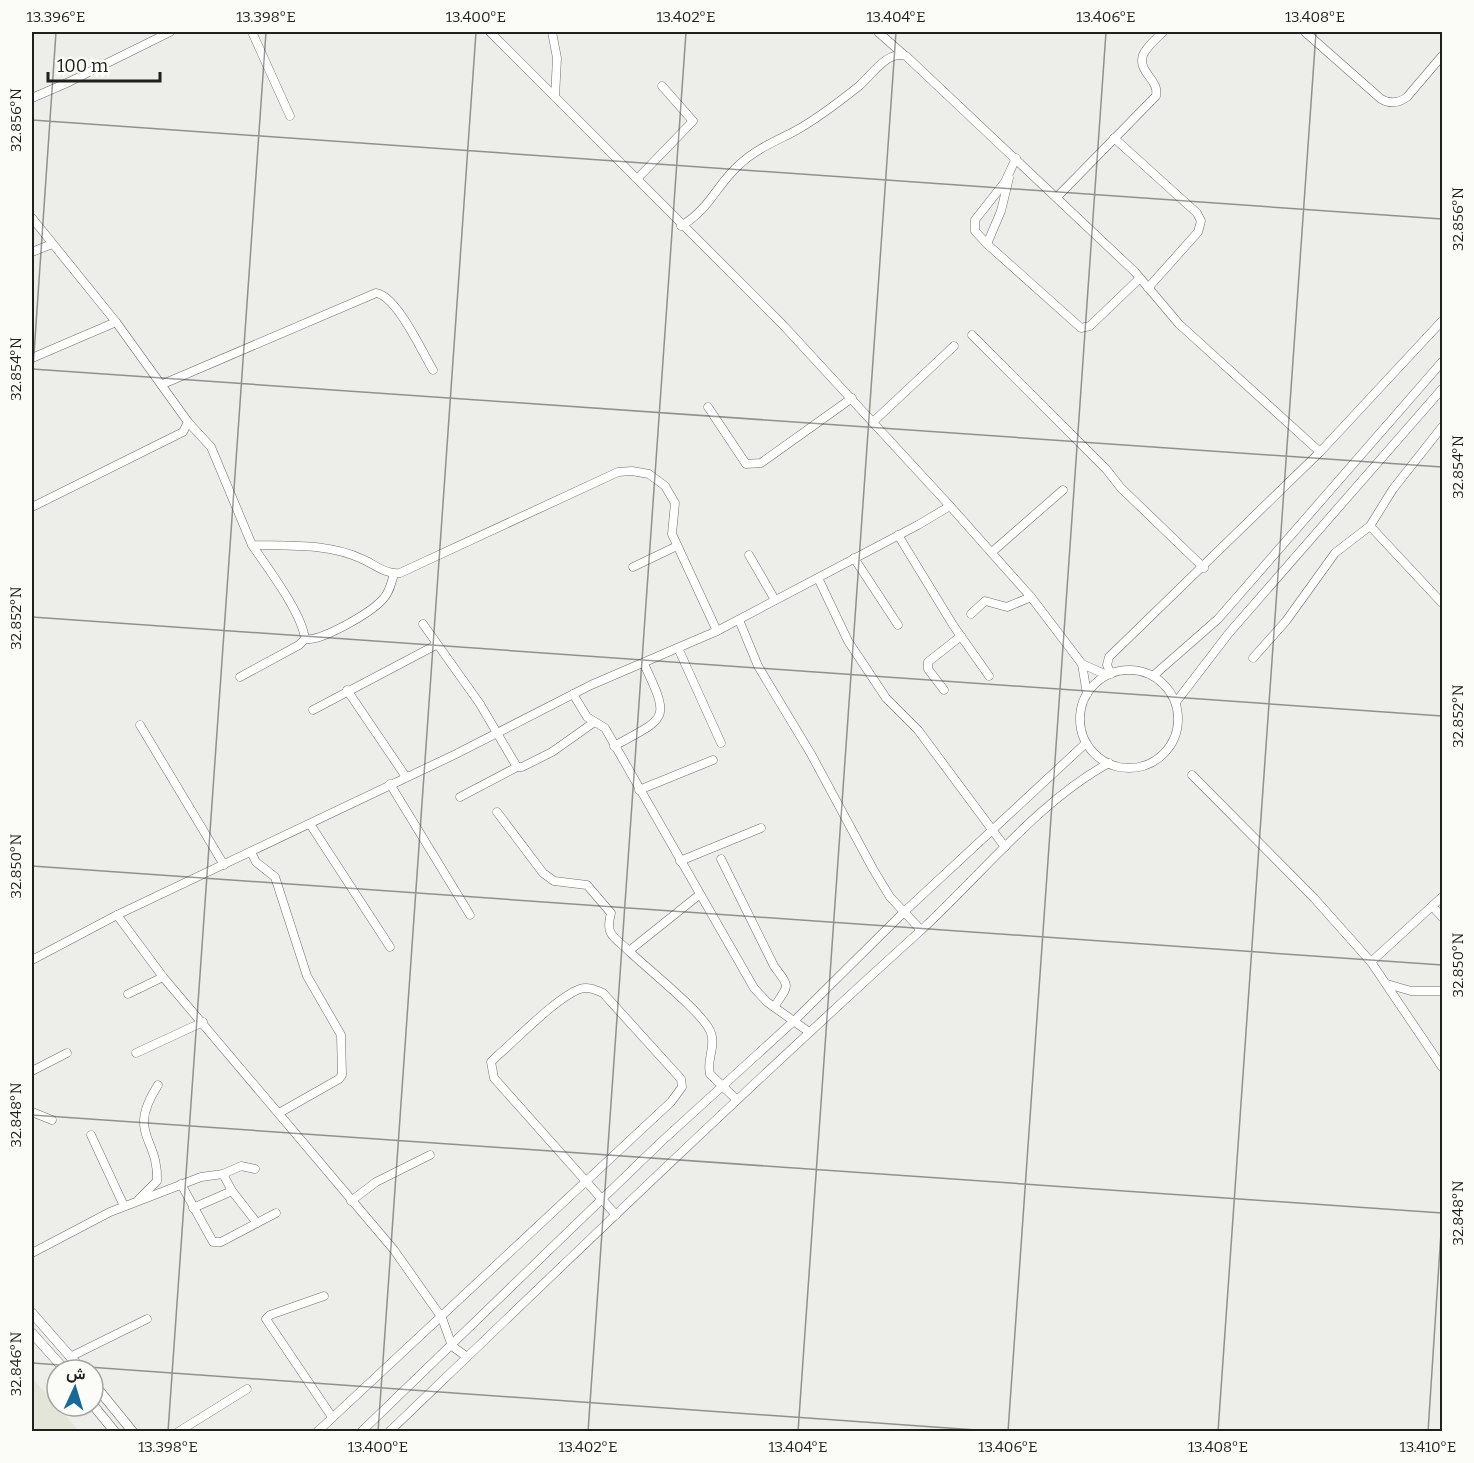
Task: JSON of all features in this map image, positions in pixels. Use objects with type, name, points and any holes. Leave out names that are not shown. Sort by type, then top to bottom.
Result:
[{"type":"main road","points":[[32,1312],[70,1357]]},
{"type":"main road","points":[[32,1333],[54,1358]]},
{"type":"main road","points":[[105,1397],[133,1431]]},
{"type":"main road","points":[[104,1418],[115,1431]]},
{"type":"street","points":[[32,98],[170,32]]},
{"type":"street","points":[[252,32],[290,116]]},
{"type":"street","points":[[490,32],[638,178],[681,226],[852,398],[1031,597],[1082,664],[1087,694],[1081,717],[1086,743],[1109,763],[1124,767],[1139,767],[1154,761],[1166,752],[1172,743],[1178,723],[1176,702],[1163,683],[1153,676],[1132,670],[1109,675],[1087,694]]},
{"type":"street","points":[[552,32],[556,58],[555,97]]},
{"type":"street","points":[[878,32],[1057,197],[1140,278],[1179,324],[1320,452]]},
{"type":"street","points":[[1057,197],[1156,96],[1157,89],[1143,69],[1142,59],[1163,32]]},
{"type":"street","points":[[1305,32],[1381,99],[1388,102],[1400,101],[1407,97],[1443,56]]},
{"type":"street","points":[[681,226],[707,207],[730,173],[752,154],[812,120],[858,86],[890,57],[903,54]]},
{"type":"street","points":[[638,178],[693,121],[662,86]]},
{"type":"street","points":[[1114,138],[1197,213],[1201,221],[1198,232],[1148,288]]},
{"type":"street","points":[[987,244],[1001,211],[1009,175],[1016,158]]},
{"type":"street","points":[[1009,175],[975,220],[975,231],[1081,328],[1090,326],[1140,278]]},
{"type":"street","points":[[32,220],[116,322],[163,384],[188,422],[211,447],[252,545],[283,593],[301,625],[305,639]]},
{"type":"street","points":[[32,252],[52,244]]},
{"type":"street","points":[[163,384],[376,293],[382,295],[395,307],[433,370]]},
{"type":"street","points":[[1109,675],[1107,665],[1109,657],[1320,452],[1443,321]]},
{"type":"street","points":[[32,358],[116,322]]},
{"type":"street","points":[[972,335],[1106,469],[1121,488],[1203,568]]},
{"type":"street","points":[[873,422],[954,346]]},
{"type":"street","points":[[1153,676],[1218,619],[1443,362]]},
{"type":"street","points":[[1176,702],[1228,633],[1443,389]]},
{"type":"street","points":[[708,406],[746,464],[753,466],[761,463],[852,398]]},
{"type":"street","points":[[32,507],[183,432],[188,422]]},
{"type":"street","points":[[1253,658],[1286,621],[1335,553],[1370,526],[1393,489],[1443,427]]},
{"type":"street","points":[[252,545],[310,546],[330,550],[360,558],[394,574],[625,470],[649,474],[665,486],[675,503],[672,534],[717,631]]},
{"type":"street","points":[[992,552],[1063,490]]},
{"type":"street","points":[[32,960],[117,915],[310,824],[573,694],[717,631],[950,506]]},
{"type":"street","points":[[1370,526],[1443,603]]},
{"type":"street","points":[[898,535],[961,636],[989,676]]},
{"type":"street","points":[[633,567],[677,546]]},
{"type":"street","points":[[749,555],[775,600]]},
{"type":"street","points":[[854,558],[898,625]]},
{"type":"street","points":[[240,677],[299,645],[305,639],[319,638],[378,604],[389,592],[394,574]]},
{"type":"street","points":[[818,578],[838,622],[886,698],[918,730],[1005,847]]},
{"type":"street","points":[[971,614],[985,601],[1007,607],[1031,597]]},
{"type":"street","points":[[739,620],[758,666],[811,754],[873,870],[890,897],[921,930]]},
{"type":"street","points":[[423,624],[498,732],[517,767]]},
{"type":"street","points":[[944,690],[928,669],[928,662],[961,636]]},
{"type":"street","points":[[313,710],[436,645]]},
{"type":"street","points":[[678,648],[721,743]]},
{"type":"street","points":[[614,746],[651,728],[661,714],[662,700],[644,664]]},
{"type":"street","points":[[1082,664],[1109,675]]},
{"type":"street","points":[[347,690],[406,777]]},
{"type":"street","points":[[573,694],[579,706],[593,723],[605,728],[754,988],[774,1007],[809,1032]]},
{"type":"street","points":[[460,797],[517,767],[552,752],[593,723]]},
{"type":"street","points":[[140,724],[224,865]]},
{"type":"street","points":[[361,1431],[452,1346],[602,1199],[795,1020],[904,911],[1086,743]]},
{"type":"street","points":[[639,790],[713,760]]},
{"type":"street","points":[[389,1431],[736,1099],[921,930],[1005,847],[1089,774],[1109,763]]},
{"type":"street","points":[[1192,775],[1314,898],[1371,962],[1443,1067]]},
{"type":"street","points":[[390,784],[470,915]]},
{"type":"street","points":[[497,812],[543,873],[554,881],[582,883],[592,887],[611,913],[607,925],[609,932],[707,1025],[714,1048],[709,1068],[715,1081],[736,1099]]},
{"type":"street","points":[[310,824],[390,947]]},
{"type":"street","points":[[680,861],[761,828]]},
{"type":"street","points":[[251,852],[260,866],[275,877],[307,976],[343,1042],[342,1075],[339,1079],[279,1113]]},
{"type":"street","points":[[721,859],[774,966],[786,979],[787,985],[784,992],[774,1007]]},
{"type":"street","points":[[629,951],[699,895]]},
{"type":"street","points":[[1371,962],[1443,897]]},
{"type":"street","points":[[1433,907],[1443,916]]},
{"type":"street","points":[[117,915],[164,976],[351,1202],[394,1250],[442,1318],[452,1346],[467,1357]]},
{"type":"street","points":[[128,994],[164,976]]},
{"type":"street","points":[[1387,984],[1412,991],[1443,991]]},
{"type":"street","points":[[317,1431],[442,1318],[499,1261],[586,1182],[671,1102],[682,1088],[681,1079],[603,993],[581,988],[564,998],[491,1062],[494,1078],[586,1182],[616,1215]]},
{"type":"street","points":[[136,1053],[203,1022]]},
{"type":"street","points":[[32,1071],[66,1053]]},
{"type":"street","points":[[135,1202],[157,1181],[143,1116],[146,1103],[158,1084]]},
{"type":"street","points":[[32,1112],[52,1120]]},
{"type":"street","points":[[91,1136],[124,1206]]},
{"type":"street","points":[[351,1202],[376,1182],[430,1155]]},
{"type":"street","points":[[32,1253],[124,1206],[181,1184],[201,1177],[223,1174],[241,1166],[255,1169]]},
{"type":"street","points":[[223,1174],[232,1191],[257,1223]]},
{"type":"street","points":[[181,1184],[213,1242],[221,1242],[276,1214]]},
{"type":"street","points":[[194,1208],[232,1191]]},
{"type":"street","points":[[324,1296],[270,1315],[266,1319],[332,1417]]},
{"type":"street","points":[[70,1357],[147,1319]]},
{"type":"street","points":[[178,1431],[247,1389]]},
{"type":"shaded area","points":[[32,1378],[45,1393],[45,1418],[67,1418],[79,1431],[32,1431]]}]
